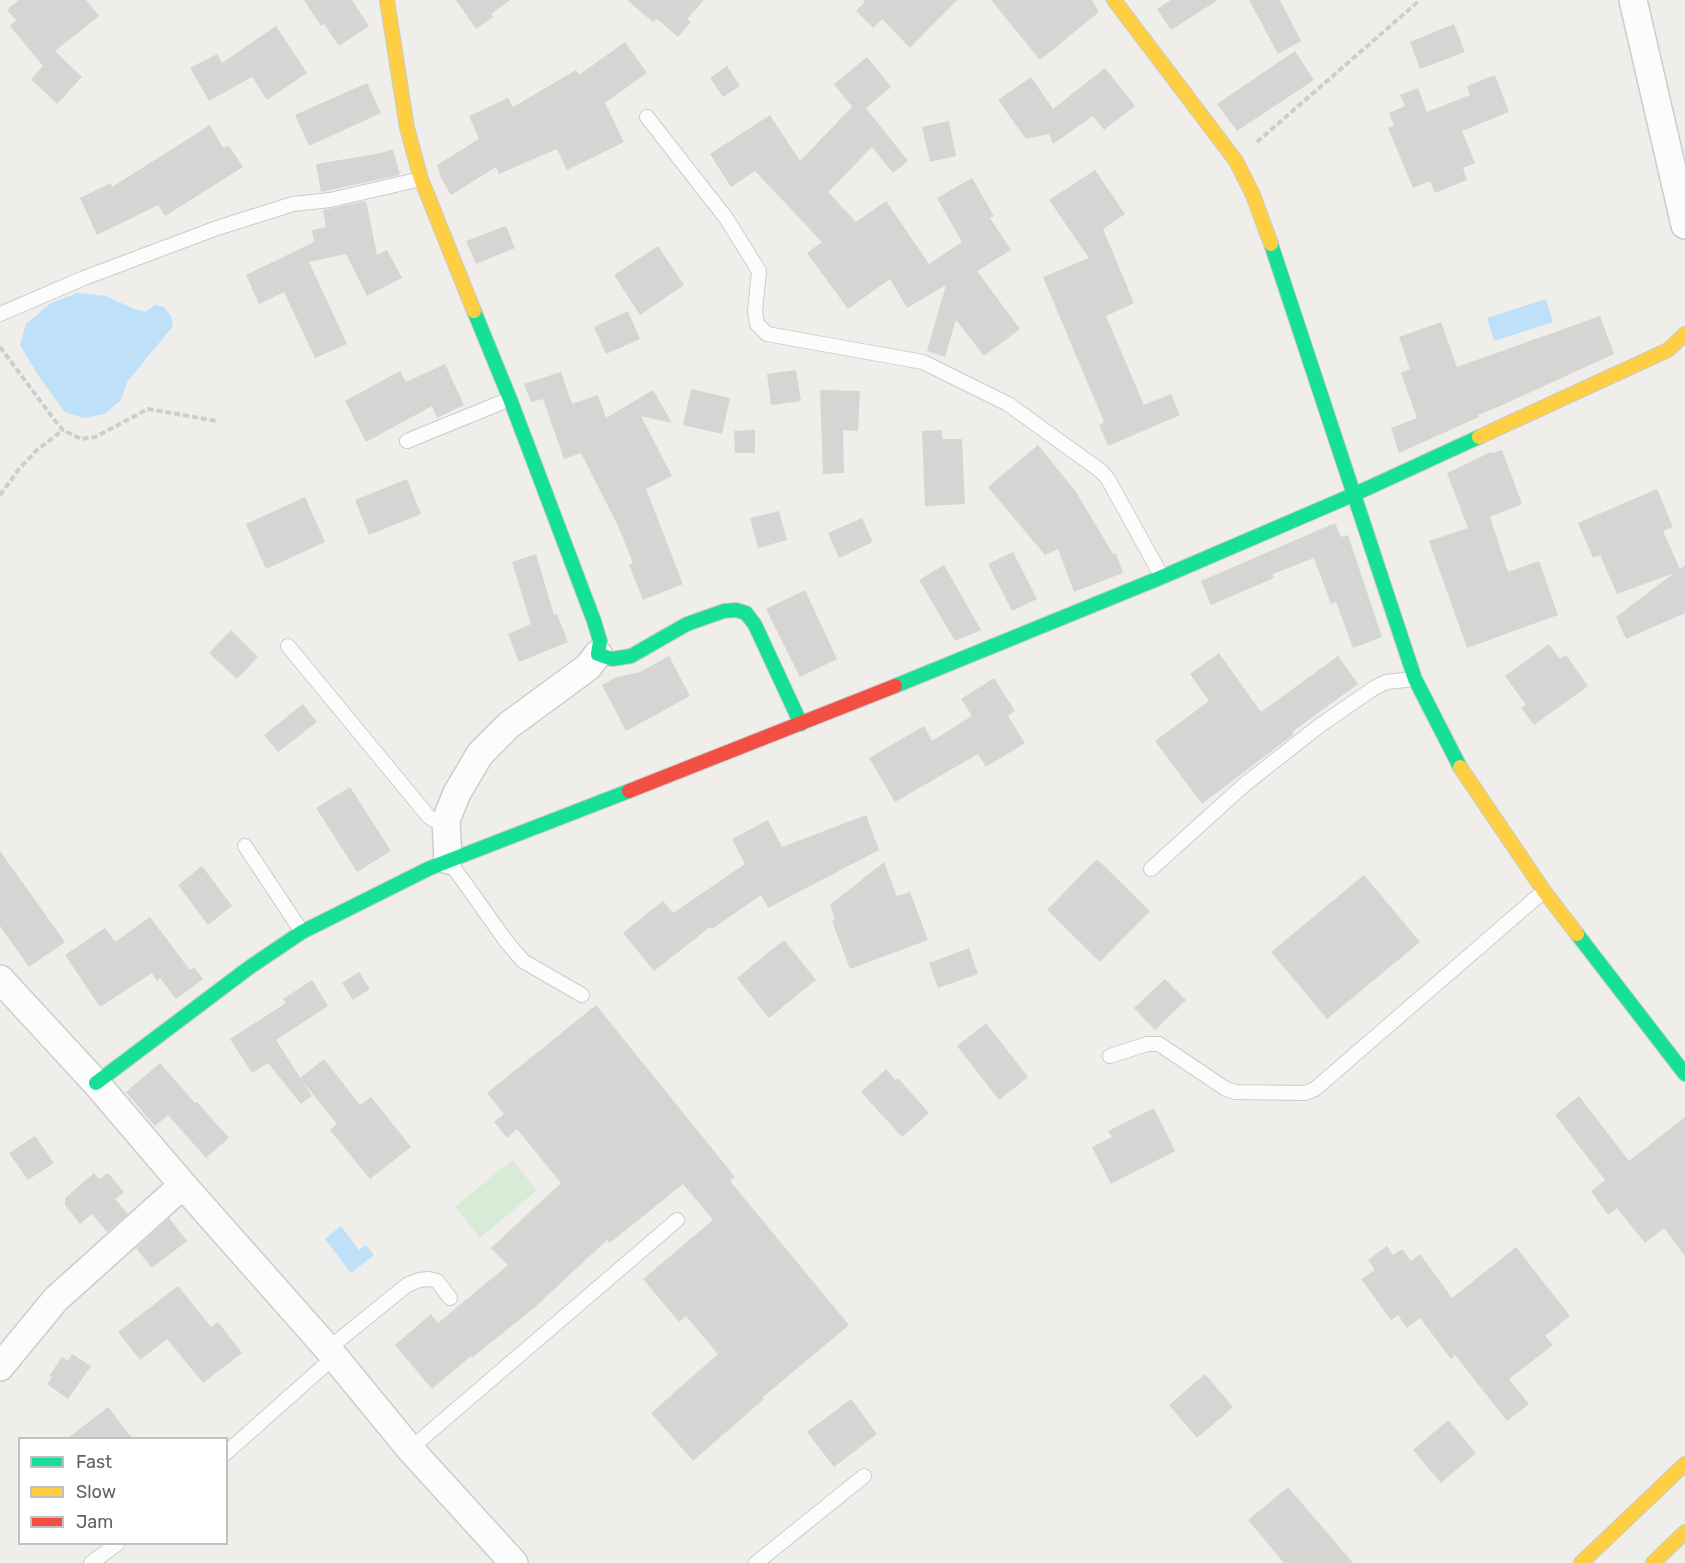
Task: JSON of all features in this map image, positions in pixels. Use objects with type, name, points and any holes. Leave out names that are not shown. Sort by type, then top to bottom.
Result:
[{"type":"main road","points":[[387,0],[407,128],[421,179],[510,399],[594,621],[600,641],[598,654],[612,659],[631,656],[687,624],[724,612],[736,610],[746,613],[755,625],[801,724]]},
{"type":"main road","points":[[1114,0],[1236,161],[1266,226],[1415,679],[1454,758],[1544,891],[1685,1074]]},
{"type":"main road","points":[[96,1083],[250,967],[302,932],[448,860],[801,724],[1162,577],[1356,494],[1668,350],[1685,334]]},
{"type":"main road","points":[[1581,1563],[1685,1464]]},
{"type":"main road","points":[[1653,1563],[1685,1532]]},
{"type":"street","points":[[1633,0],[1685,225]]},
{"type":"street","points":[[448,860],[446,820],[457,793],[480,754],[509,725],[588,667],[598,654]]},
{"type":"street","points":[[4,991],[96,1083],[331,1353],[411,1449],[513,1563]]},
{"type":"street","points":[[3,1357],[56,1299],[183,1185]]},
{"type":"lane","points":[[647,117],[726,218],[759,271],[755,310],[757,324],[766,334],[923,362],[1008,404],[1101,471],[1108,479],[1162,577]]},
{"type":"lane","points":[[0,314],[84,278],[217,228],[292,204],[330,200],[421,179]]},
{"type":"lane","points":[[406,441],[510,399]]},
{"type":"lane","points":[[288,646],[429,817],[434,820],[446,820]]},
{"type":"lane","points":[[1151,869],[1244,785],[1319,726],[1386,682],[1415,679]]},
{"type":"lane","points":[[245,846],[302,932]]},
{"type":"lane","points":[[448,860],[523,961],[582,995]]},
{"type":"lane","points":[[1110,1056],[1147,1044],[1160,1044],[1226,1089],[1235,1092],[1305,1093],[1315,1089],[1544,891]]},
{"type":"lane","points":[[411,1449],[677,1220]]},
{"type":"lane","points":[[228,1451],[331,1353],[407,1285],[419,1280],[437,1281],[450,1298]]},
{"type":"lane","points":[[756,1563],[864,1476]]},
{"type":"lane","points":[[91,1563],[116,1545]]},
{"type":"path","points":[[1236,161],[1420,0]]},
{"type":"path","points":[[0,347],[63,430],[81,439],[95,437],[148,410],[217,421]]},
{"type":"path","points":[[0,495],[19,469],[37,450],[63,430]]},
{"type":"green space","points":[[512,1160],[537,1190],[480,1238],[455,1207]]},
{"type":"water","points":[[78,293],[106,296],[145,312],[155,305],[164,307],[171,316],[173,326],[127,382],[121,400],[105,414],[83,418],[65,412],[20,345],[26,324],[51,303]]},
{"type":"water","points":[[1546,299],[1553,322],[1494,341],[1487,318]]},
{"type":"water","points":[[341,1226],[359,1250],[366,1245],[374,1255],[351,1273],[325,1239]]},
{"type":"building","points":[[19,0],[86,0],[99,16],[55,51],[82,77],[57,104],[31,79],[43,66],[10,26],[16,20],[7,10]]},
{"type":"building","points":[[304,0],[352,0],[369,26],[339,46],[324,24],[321,26]]},
{"type":"building","points":[[456,0],[510,0],[491,14],[493,17],[476,29]]},
{"type":"building","points":[[627,0],[704,0],[687,19],[691,22],[678,37],[657,19],[653,22]]},
{"type":"building","points":[[863,0],[957,0],[910,48],[882,19],[873,28],[856,11],[865,2]]},
{"type":"building","points":[[991,0],[1092,0],[1099,12],[1040,60]]},
{"type":"building","points":[[1171,0],[1218,0],[1171,30],[1157,9]]},
{"type":"building","points":[[1249,0],[1280,0],[1301,41],[1278,54]]},
{"type":"building","points":[[1454,24],[1465,52],[1420,69],[1410,42]]},
{"type":"building","points":[[276,26],[307,73],[267,100],[252,77],[209,101],[190,68],[217,54],[222,63]]},
{"type":"building","points":[[625,42],[647,73],[605,103],[624,142],[567,170],[557,149],[499,174],[496,167],[451,195],[441,178],[437,165],[479,139],[469,116],[508,98],[513,107],[576,70],[579,75]]},
{"type":"building","points":[[1295,51],[1314,80],[1237,131],[1217,104]]},
{"type":"building","points":[[867,57],[891,87],[866,108],[908,161],[893,173],[872,147],[828,192],[856,222],[886,201],[929,264],[962,242],[937,198],[972,178],[994,216],[990,218],[1011,250],[977,271],[1020,329],[984,356],[956,320],[945,357],[927,351],[946,285],[907,308],[890,279],[848,309],[807,253],[822,242],[755,171],[731,187],[710,154],[770,115],[800,161],[852,107],[834,84]]},
{"type":"building","points":[[727,66],[740,86],[723,97],[710,78]]},
{"type":"building","points":[[1105,68],[1135,106],[1104,130],[1093,116],[1053,144],[1049,134],[1026,139],[998,100],[1031,77],[1053,109]]},
{"type":"building","points":[[1495,75],[1509,112],[1462,131],[1475,163],[1463,168],[1467,180],[1435,193],[1430,181],[1413,188],[1388,128],[1394,126],[1389,113],[1405,106],[1400,95],[1418,88],[1427,112],[1470,95],[1467,86]]},
{"type":"building","points":[[367,83],[381,113],[309,146],[295,115]]},
{"type":"building","points":[[949,121],[956,156],[930,162],[922,127]]},
{"type":"building","points":[[210,125],[223,148],[229,146],[243,167],[165,216],[158,205],[97,235],[80,198],[111,183],[112,187]]},
{"type":"building","points":[[393,149],[400,175],[321,192],[316,164]]},
{"type":"building","points":[[1095,170],[1125,214],[1103,229],[1134,303],[1106,316],[1144,405],[1171,394],[1180,415],[1108,446],[1099,425],[1104,422],[1043,277],[1089,258],[1049,200]]},
{"type":"building","points":[[366,201],[377,255],[387,250],[402,278],[367,296],[346,254],[309,262],[347,344],[315,358],[284,292],[259,304],[246,275],[314,242],[312,230],[326,227],[323,210]]},
{"type":"building","points":[[506,226],[515,248],[476,264],[466,241]]},
{"type":"building","points":[[658,246],[684,285],[640,315],[614,275]]},
{"type":"building","points":[[628,311],[640,339],[606,354],[594,327]]},
{"type":"building","points":[[1600,316],[1614,354],[1399,453],[1391,428],[1417,418],[1401,373],[1410,369],[1399,337],[1441,322],[1457,367]]},
{"type":"building","points":[[445,364],[464,405],[437,418],[432,406],[366,442],[345,401],[400,371],[406,382]]},
{"type":"building","points":[[796,370],[801,401],[771,405],[767,374]]},
{"type":"building","points":[[561,372],[572,404],[598,395],[606,418],[653,390],[672,423],[641,416],[672,476],[646,489],[683,584],[643,600],[629,565],[633,563],[618,526],[581,453],[564,459],[543,399],[531,402],[524,384]]},
{"type":"building","points":[[691,389],[730,398],[722,434],[683,425]]},
{"type":"building","points":[[820,390],[860,391],[858,431],[843,430],[844,473],[823,474]]},
{"type":"building","points":[[755,430],[755,453],[735,453],[734,431]]},
{"type":"building","points":[[942,430],[942,439],[962,439],[965,504],[925,506],[922,431]]},
{"type":"building","points":[[1038,445],[1076,492],[1113,554],[1116,553],[1123,573],[1074,592],[1058,549],[1045,555],[988,487]]},
{"type":"building","points":[[1502,450],[1522,504],[1490,517],[1508,572],[1539,561],[1558,615],[1467,648],[1429,541],[1468,528],[1447,473],[1491,452]]},
{"type":"building","points":[[407,479],[421,514],[369,535],[355,500]]},
{"type":"building","points":[[1657,489],[1673,527],[1663,531],[1680,569],[1685,565],[1685,613],[1626,639],[1616,617],[1674,573],[1617,594],[1600,555],[1593,558],[1578,523]]},
{"type":"building","points":[[305,497],[325,542],[266,569],[246,524]]},
{"type":"building","points":[[779,511],[787,540],[758,548],[750,518]]},
{"type":"building","points":[[862,518],[873,542],[839,558],[828,533]]},
{"type":"building","points":[[1335,523],[1341,537],[1348,535],[1382,637],[1353,648],[1336,602],[1331,604],[1314,558],[1273,574],[1274,578],[1211,605],[1201,581]]},
{"type":"building","points":[[1013,552],[1037,599],[1012,611],[988,564]]},
{"type":"building","points":[[536,554],[554,615],[557,614],[568,642],[519,662],[508,634],[531,624],[512,562]]},
{"type":"building","points":[[944,565],[981,630],[955,641],[919,580]]},
{"type":"building","points":[[805,590],[837,659],[800,677],[766,609]]},
{"type":"building","points":[[231,630],[258,657],[237,679],[209,653]]},
{"type":"building","points":[[1549,644],[1560,659],[1566,655],[1588,686],[1534,725],[1521,708],[1526,705],[1505,676]]},
{"type":"building","points":[[1219,653],[1261,712],[1338,656],[1358,684],[1292,732],[1294,734],[1202,804],[1155,741],[1209,701],[1190,674]]},
{"type":"building","points":[[669,656],[690,696],[626,731],[602,685],[617,677],[640,672]]},
{"type":"building","points":[[994,678],[1015,711],[1008,716],[1025,743],[986,767],[978,754],[895,802],[869,758],[924,726],[932,741],[972,716],[961,699]]},
{"type":"building","points":[[303,704],[317,722],[278,752],[264,735]]},
{"type":"building","points":[[350,787],[391,851],[357,872],[316,808]]},
{"type":"building","points":[[866,815],[879,850],[768,908],[761,895],[712,929],[710,927],[654,971],[623,933],[663,901],[673,913],[745,864],[732,839],[768,820],[782,847]]},
{"type":"building","points":[[0,851],[65,942],[29,967],[0,926]]},
{"type":"building","points":[[1097,859],[1150,911],[1100,962],[1047,910]]},
{"type":"building","points":[[884,862],[897,896],[910,892],[928,940],[850,969],[832,921],[835,920],[830,905]]},
{"type":"building","points":[[202,866],[232,906],[208,925],[178,885]]},
{"type":"building","points":[[1364,875],[1420,942],[1327,1019],[1271,952]]},
{"type":"building","points":[[150,917],[190,970],[194,967],[203,979],[176,999],[160,978],[157,981],[152,973],[100,1007],[65,955],[105,928],[115,942]]},
{"type":"building","points":[[784,940],[816,980],[769,1018],[737,978]]},
{"type":"building","points":[[969,948],[978,974],[938,988],[929,963]]},
{"type":"building","points":[[359,972],[370,989],[353,1000],[342,983]]},
{"type":"building","points":[[1165,979],[1186,1000],[1155,1030],[1134,1008]]},
{"type":"building","points":[[312,980],[328,1006],[276,1040],[312,1096],[301,1104],[268,1063],[252,1073],[230,1039],[286,1003],[283,999]]},
{"type":"building","points":[[596,1005],[735,1177],[730,1181],[849,1325],[762,1398],[764,1399],[693,1461],[651,1413],[718,1354],[686,1316],[679,1322],[643,1279],[713,1220],[683,1184],[610,1243],[607,1240],[535,1307],[432,1389],[395,1345],[431,1314],[438,1323],[508,1265],[491,1248],[561,1183],[517,1129],[507,1138],[494,1122],[504,1114],[487,1093]]},
{"type":"building","points":[[986,1023],[1028,1077],[999,1100],[957,1046]]},
{"type":"building","points":[[324,1059],[360,1105],[371,1097],[411,1147],[370,1179],[330,1130],[337,1124],[300,1078]]},
{"type":"building","points":[[160,1063],[229,1138],[206,1158],[168,1115],[155,1126],[126,1092]]},
{"type":"building","points":[[886,1069],[895,1080],[898,1078],[929,1113],[902,1137],[861,1092]]},
{"type":"building","points":[[1579,1096],[1629,1161],[1685,1117],[1685,1256],[1664,1228],[1645,1243],[1617,1208],[1608,1215],[1591,1191],[1605,1180],[1555,1115]]},
{"type":"building","points":[[1154,1108],[1175,1151],[1111,1184],[1092,1147],[1112,1137],[1108,1131]]},
{"type":"building","points":[[35,1136],[54,1163],[28,1180],[9,1153]]},
{"type":"building","points":[[94,1173],[99,1179],[108,1173],[124,1192],[115,1199],[128,1214],[107,1232],[92,1214],[80,1224],[65,1205],[65,1198]]},
{"type":"building","points":[[169,1218],[187,1241],[152,1268],[136,1248]]},
{"type":"building","points":[[1387,1246],[1393,1255],[1402,1249],[1411,1261],[1420,1254],[1452,1298],[1516,1247],[1570,1316],[1545,1336],[1553,1345],[1509,1379],[1529,1404],[1507,1421],[1455,1355],[1451,1359],[1420,1318],[1407,1328],[1398,1315],[1391,1320],[1361,1279],[1375,1270],[1368,1260]]},
{"type":"building","points":[[178,1286],[211,1327],[218,1322],[242,1353],[203,1383],[167,1339],[140,1360],[118,1332]]},
{"type":"building","points":[[72,1354],[91,1366],[68,1399],[47,1384],[52,1377],[49,1376],[62,1357],[68,1361]]},
{"type":"building","points":[[1205,1374],[1233,1407],[1197,1438],[1169,1405]]},
{"type":"building","points":[[851,1399],[877,1434],[834,1467],[807,1432]]},
{"type":"building","points":[[108,1407],[131,1437],[69,1437]]},
{"type":"building","points":[[1448,1420],[1476,1453],[1441,1483],[1413,1450]]},
{"type":"building","points":[[1288,1487],[1353,1563],[1284,1563],[1248,1520]]},
{"type":"traffic: fast","points":[[1271,244],[1415,679],[1460,767]]},
{"type":"traffic: fast","points":[[474,311],[510,399],[594,621],[600,641],[598,654],[612,659],[631,656],[687,624],[724,611],[736,610],[746,613],[755,625],[801,724]]},
{"type":"traffic: fast","points":[[895,686],[1162,577],[1355,494],[1479,437]]},
{"type":"traffic: fast","points":[[96,1083],[250,967],[302,932],[430,868],[629,791]]},
{"type":"traffic: fast","points":[[1577,934],[1685,1074]]},
{"type":"traffic: slow","points":[[387,0],[407,128],[421,179],[474,311]]},
{"type":"traffic: slow","points":[[1114,0],[1236,161],[1253,195],[1271,244]]},
{"type":"traffic: slow","points":[[1479,437],[1668,350],[1685,334]]},
{"type":"traffic: slow","points":[[1460,767],[1544,891],[1577,934]]},
{"type":"traffic: slow","points":[[1581,1563],[1685,1464]]},
{"type":"traffic: slow","points":[[1653,1563],[1685,1532]]},
{"type":"traffic: jam","points":[[629,791],[895,686]]}]
